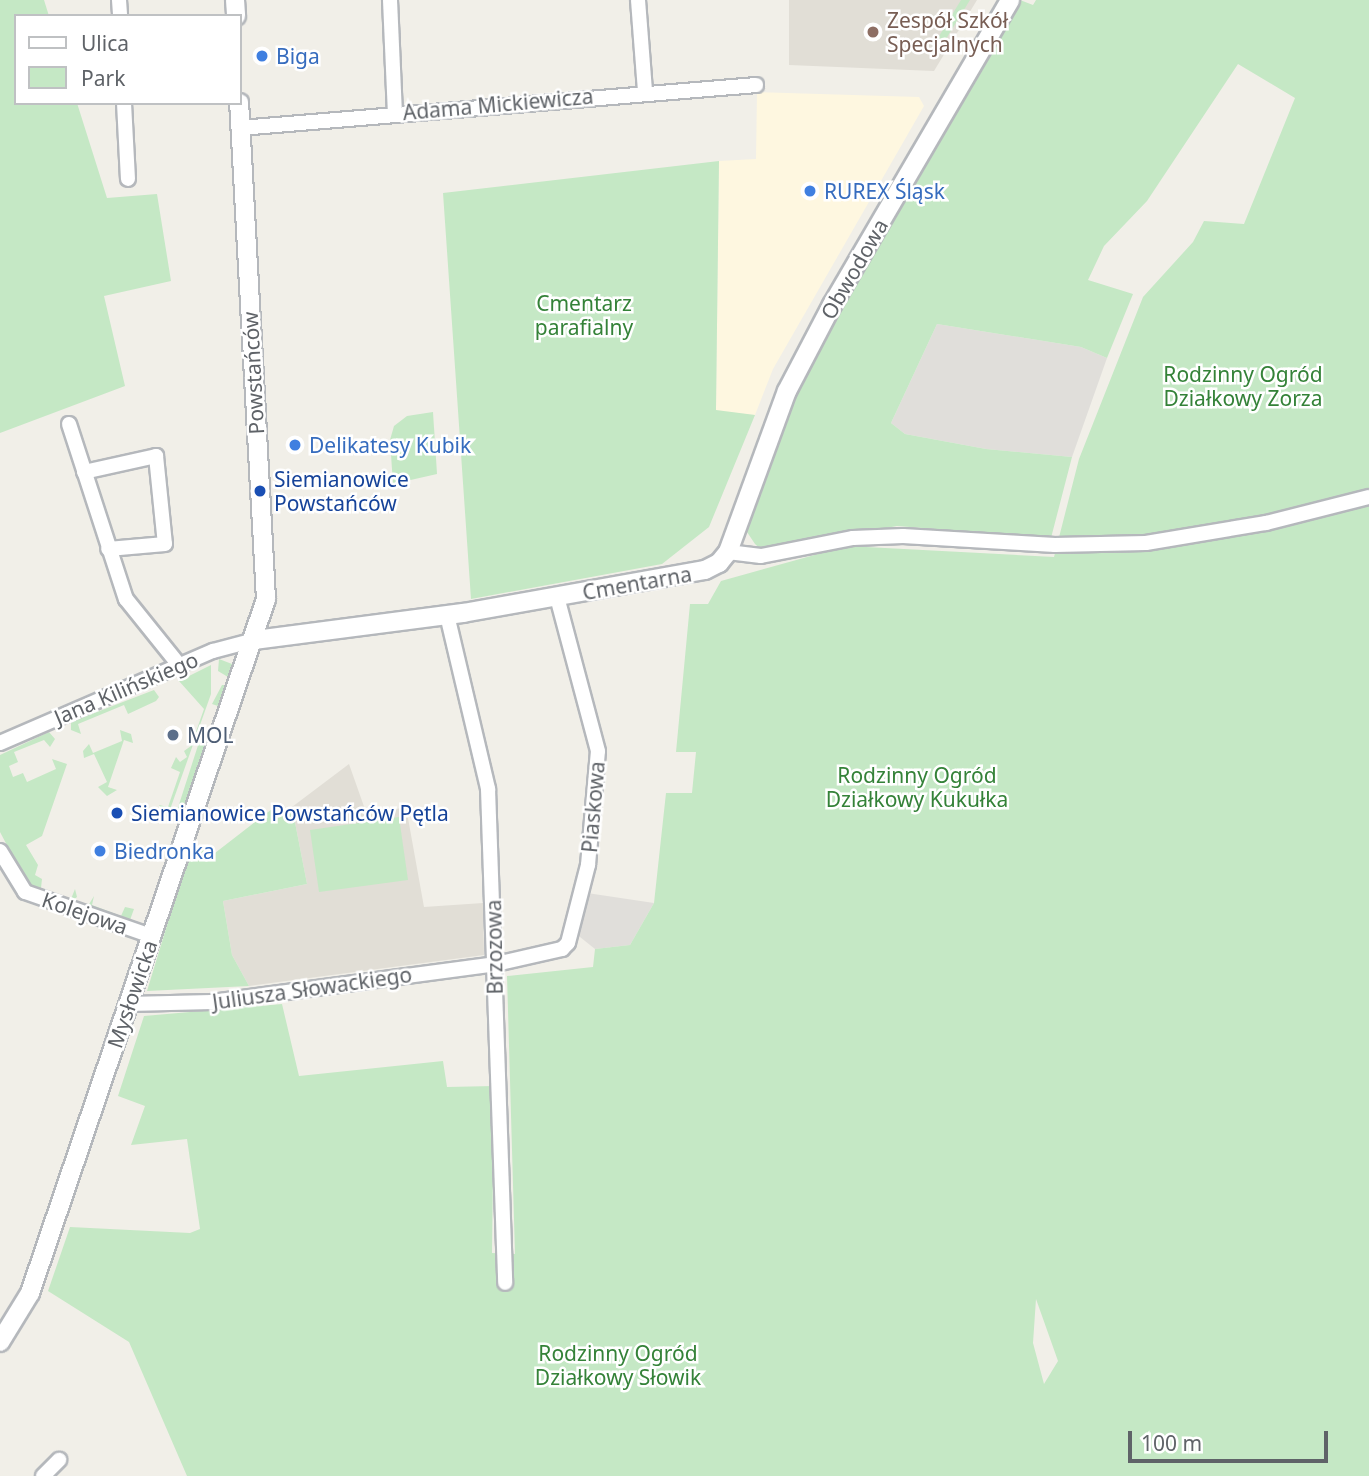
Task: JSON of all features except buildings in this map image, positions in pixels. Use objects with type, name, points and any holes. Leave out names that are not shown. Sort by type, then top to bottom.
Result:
[{"type":"street","points":[[390,0],[395,114]]},
{"type":"street","points":[[638,0],[645,90]]},
{"type":"street","name":"Obwodowa","points":[[728,552],[787,391],[832,305],[1010,0]]},
{"type":"street","name":"Adama Mickiewicza","points":[[240,128],[645,90],[756,85]]},
{"type":"street","points":[[124,105],[128,179]]},
{"type":"street","name":"Powstańców","points":[[239,105],[266,599],[255,640]]},
{"type":"street","points":[[69,424],[126,599],[179,665]]},
{"type":"street","points":[[84,472],[156,456],[165,544],[108,549]]},
{"type":"street","points":[[728,552],[761,556],[853,538],[903,536],[1055,545],[1200,536],[1369,497]]},
{"type":"street","name":"Cmentarna","points":[[255,640],[447,615],[705,570],[728,552]]},
{"type":"street","name":"Piaskowa","points":[[496,964],[549,955],[568,943],[594,829],[595,731],[558,597]]},
{"type":"street","name":"Brzozowa","points":[[447,615],[484,755],[496,964],[505,1283]]},
{"type":"street","name":"Jana Kilińskiego","points":[[0,743],[179,665],[234,643],[255,640]]},
{"type":"street","name":"Mysłowicka","points":[[0,1342],[30,1293],[255,640]]},
{"type":"street","name":"Kolejowa","points":[[0,851],[25,892],[151,936]]},
{"type":"street","name":"Juliusza Słowackiego","points":[[128,1004],[190,1005],[496,964]]},
{"type":"street","points":[[43,1476],[59,1460]]},
{"type":"shaded area","name":"Zespół Szkół Specjalnych","points":[[789,0],[977,0],[934,71],[789,65]]},
{"type":"shaded area","points":[[757,92],[919,97],[924,106],[773,369],[755,415],[716,411],[719,161],[756,159]]},
{"type":"shaded area","points":[[937,324],[1081,347],[1107,358],[1072,457],[986,449],[905,434],[891,423]]},
{"type":"shaded area","points":[[349,764],[367,815],[406,807],[424,907],[483,903],[484,955],[249,986],[232,955],[223,901],[307,884],[292,807]]},
{"type":"shaded area","points":[[587,893],[654,903],[630,945],[595,949],[575,933]]},
{"type":"green space","points":[[0,0],[44,0],[48,14],[14,14],[14,105],[78,105],[107,198],[157,194],[171,281],[104,296],[125,386],[0,433]]},
{"type":"green space","points":[[961,0],[970,0],[936,55],[930,51]]},
{"type":"green space","points":[[1020,0],[1033,5],[1036,0],[1369,0],[1369,1476],[187,1476],[129,1342],[48,1291],[70,1227],[190,1233],[200,1229],[187,1139],[131,1145],[145,1106],[118,1096],[144,1016],[282,1004],[299,1076],[443,1061],[447,1087],[494,1086],[492,1253],[515,1254],[507,976],[593,967],[595,949],[630,945],[654,903],[666,793],[692,793],[696,752],[676,752],[690,604],[708,604],[721,581],[847,546],[1054,557],[1079,459],[1143,297],[1193,242],[1204,221],[1244,224],[1295,98],[1238,64],[1147,201],[1104,246],[1088,280],[1133,294],[1107,358],[1081,347],[937,324],[891,423],[905,434],[986,449],[1072,457],[1051,538],[897,526],[763,551],[745,529],[803,375]],"holes":[[[1036,1299],[1058,1361],[1044,1384],[1033,1343]]]},
{"type":"green space","name":"Cmentarz parafialny","points":[[719,161],[716,410],[755,415],[709,527],[662,564],[471,599],[443,193]]},
{"type":"green space","points":[[433,412],[437,474],[393,484],[390,440],[394,426],[407,416]]},
{"type":"green space","points":[[219,659],[232,664],[233,680],[218,671]]},
{"type":"green space","points":[[211,665],[211,694],[167,818],[159,805],[168,807],[180,772],[171,768],[176,757],[180,762],[187,757],[184,751],[191,746],[204,709],[179,681]]},
{"type":"green space","points":[[222,685],[229,685],[185,815],[174,820],[201,736],[207,738],[218,706],[212,704]]},
{"type":"green space","points":[[154,690],[159,697],[156,701],[128,714],[124,705],[78,724],[81,734],[71,730],[71,722]]},
{"type":"green space","points":[[120,730],[131,734],[133,743],[124,740],[108,787],[117,790],[107,796],[98,787],[107,782],[94,754],[84,758],[83,751],[89,744],[93,753],[122,741]]},
{"type":"green space","points":[[49,732],[55,739],[50,747],[44,740],[14,752],[18,762],[9,766],[13,777],[23,773],[27,782],[56,769],[52,759],[67,764],[42,836],[26,845],[38,865],[35,875],[42,879],[41,888],[71,899],[75,889],[77,897],[70,902],[29,887],[0,832],[0,755]]},
{"type":"green space","points":[[292,807],[307,884],[223,901],[232,955],[249,986],[147,991],[192,843],[215,853],[272,809],[281,813]]},
{"type":"green space","points":[[399,817],[408,880],[319,892],[310,830]]},
{"type":"green space","points":[[94,896],[92,905],[121,916],[125,907],[134,909],[130,920],[88,906]]},
{"type":"place","name":"Zespół Szkół Specjalnych","points":[[873,32]]},
{"type":"place","name":"Biga","points":[[262,56]]},
{"type":"place","name":"RUREX Śląsk","points":[[810,191]]},
{"type":"place","name":"Delikatesy Kubik","points":[[295,445]]},
{"type":"place","name":"Siemianowice Powstańców","points":[[260,491]]},
{"type":"place","name":"MOL","points":[[173,735]]},
{"type":"place","name":"Siemianowice Powstańców Pętla","points":[[117,813]]},
{"type":"place","name":"Biedronka","points":[[100,851]]},
{"type":"park label","name":"Rodzinny Ogród Działkowy Zorza","points":[[1243,386]]},
{"type":"park label","name":"Rodzinny Ogród Działkowy Kukułka","points":[[917,787]]},
{"type":"park label","name":"Rodzinny Ogród Działkowy Słowik","points":[[618,1365]]}]
